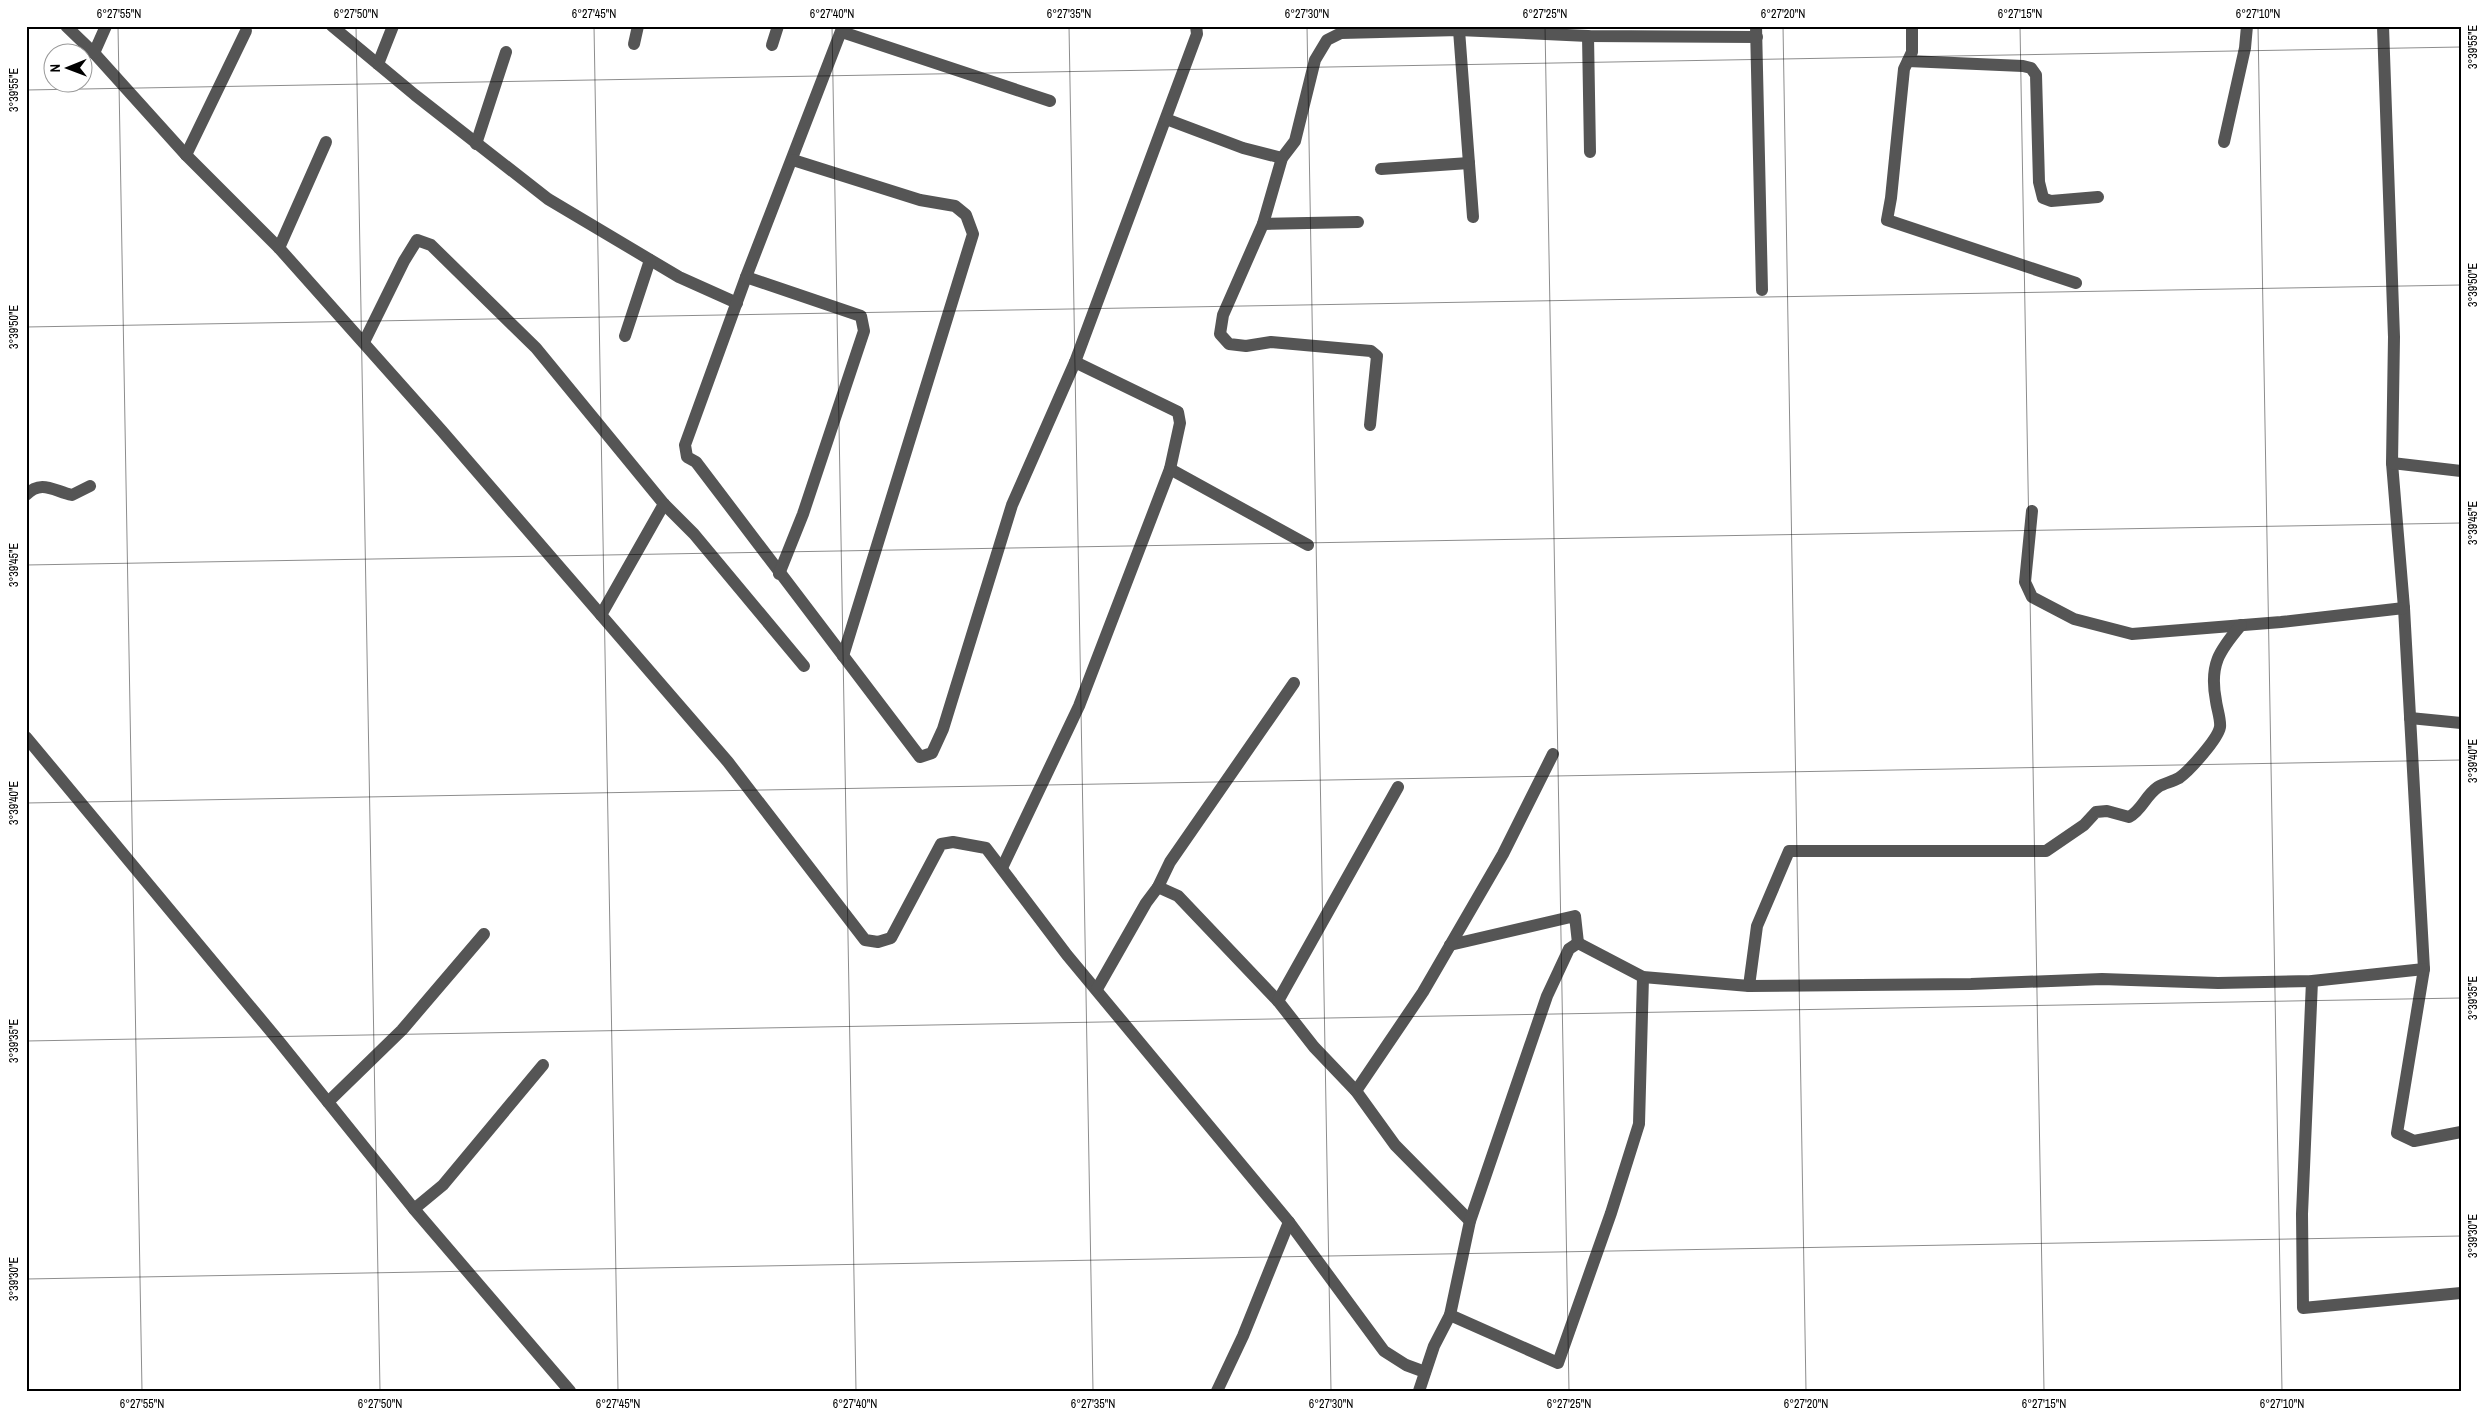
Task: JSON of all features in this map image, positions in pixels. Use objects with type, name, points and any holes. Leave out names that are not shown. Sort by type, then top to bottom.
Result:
[{"type":"street","points":[[66,26],[94,53],[186,154],[279,248],[364,342],[728,762],[865,940],[878,942],[891,938],[942,844],[953,842],[986,848],[1067,955],[1289,1222],[1384,1352],[1406,1365],[1425,1372]]},
{"type":"street","points":[[94,53],[106,26]]},
{"type":"street","points":[[332,26],[476,144],[548,199],[679,277],[737,303]]},
{"type":"street","points":[[378,64],[393,26]]},
{"type":"street","points":[[634,44],[638,26]]},
{"type":"street","points":[[772,45],[778,26]]},
{"type":"street","points":[[1050,101],[843,29],[794,160],[746,277],[686,445],[687,457],[696,462],[920,757],[932,753],[943,729],[1012,505],[1075,362],[1197,34],[1196,26]]},
{"type":"street","points":[[1912,26],[1912,52],[1904,69],[1891,198],[1886,220],[2076,283]]},
{"type":"street","points":[[2224,142],[2245,48],[2247,26]]},
{"type":"street","points":[[2383,26],[2394,337],[2392,463],[2404,608],[2424,969],[2397,1133],[2414,1141],[2461,1132]]},
{"type":"street","points":[[1459,30],[1473,217]]},
{"type":"street","points":[[1370,425],[1377,356],[1371,352],[1271,342],[1246,346],[1229,344],[1220,334],[1222,315],[1263,224],[1282,158],[1295,141],[1316,60],[1328,40],[1341,33],[1459,30],[1588,36],[1757,32],[1762,290]]},
{"type":"street","points":[[186,154],[246,31]]},
{"type":"street","points":[[1588,36],[1590,152]]},
{"type":"street","points":[[476,144],[506,52]]},
{"type":"street","points":[[1908,61],[2032,68],[2036,75],[2039,182],[2043,198],[2050,201],[2098,197]]},
{"type":"street","points":[[1166,119],[1243,148],[1282,158]]},
{"type":"street","points":[[279,248],[326,142]]},
{"type":"street","points":[[794,160],[920,200],[955,206],[966,215],[973,234],[843,656]]},
{"type":"street","points":[[1381,169],[1469,163]]},
{"type":"street","points":[[1263,224],[1358,222]]},
{"type":"street","points":[[364,342],[404,261],[417,240],[431,245],[536,348],[664,504],[694,534],[804,666]]},
{"type":"street","points":[[625,336],[650,260]]},
{"type":"street","points":[[746,277],[861,316],[864,331],[803,514],[780,574]]},
{"type":"street","points":[[1002,868],[1080,706],[1170,469],[1180,423],[1178,412],[1075,362]]},
{"type":"street","points":[[2392,463],[2461,471]]},
{"type":"street","points":[[1170,469],[1308,545]]},
{"type":"street","points":[[26,495],[31,490],[44,486],[72,494],[90,486]]},
{"type":"street","points":[[601,615],[664,504]]},
{"type":"street","points":[[2032,511],[2025,582],[2032,597],[2074,619],[2132,634],[2404,608]]},
{"type":"street","points":[[1749,986],[1757,926],[1789,851],[2046,852],[2084,825],[2096,812],[2107,811],[2129,817],[2139,812],[2142,802],[2158,787],[2179,777],[2192,765],[2218,733],[2221,726],[2213,688],[2213,670],[2221,649],[2241,625]]},
{"type":"street","points":[[1097,989],[1146,903],[1158,887],[1170,862],[1294,683]]},
{"type":"street","points":[[2410,718],[2461,723]]},
{"type":"street","points":[[26,737],[328,1102],[414,1209],[570,1391]]},
{"type":"street","points":[[1356,1091],[1423,992],[1503,854],[1553,754]]},
{"type":"street","points":[[1278,1001],[1398,787]]},
{"type":"street","points":[[1158,887],[1178,896],[1278,1001],[1314,1047],[1356,1091],[1395,1145],[1470,1221]]},
{"type":"street","points":[[1450,945],[1575,916],[1578,943]]},
{"type":"street","points":[[328,1102],[402,1030],[484,934]]},
{"type":"street","points":[[1578,943],[1643,977],[1749,986],[1971,984],[2102,979],[2218,983],[2312,981],[2424,969]]},
{"type":"street","points":[[1419,1391],[1434,1346],[1450,1315],[1470,1221],[1547,996],[1570,949],[1578,943]]},
{"type":"street","points":[[1450,1315],[1558,1363],[1611,1213],[1639,1124],[1643,977]]},
{"type":"street","points":[[2312,981],[2302,1214],[2303,1308],[2461,1293]]},
{"type":"street","points":[[414,1209],[443,1185],[543,1065]]},
{"type":"street","points":[[1217,1391],[1243,1336],[1289,1222]]}]
